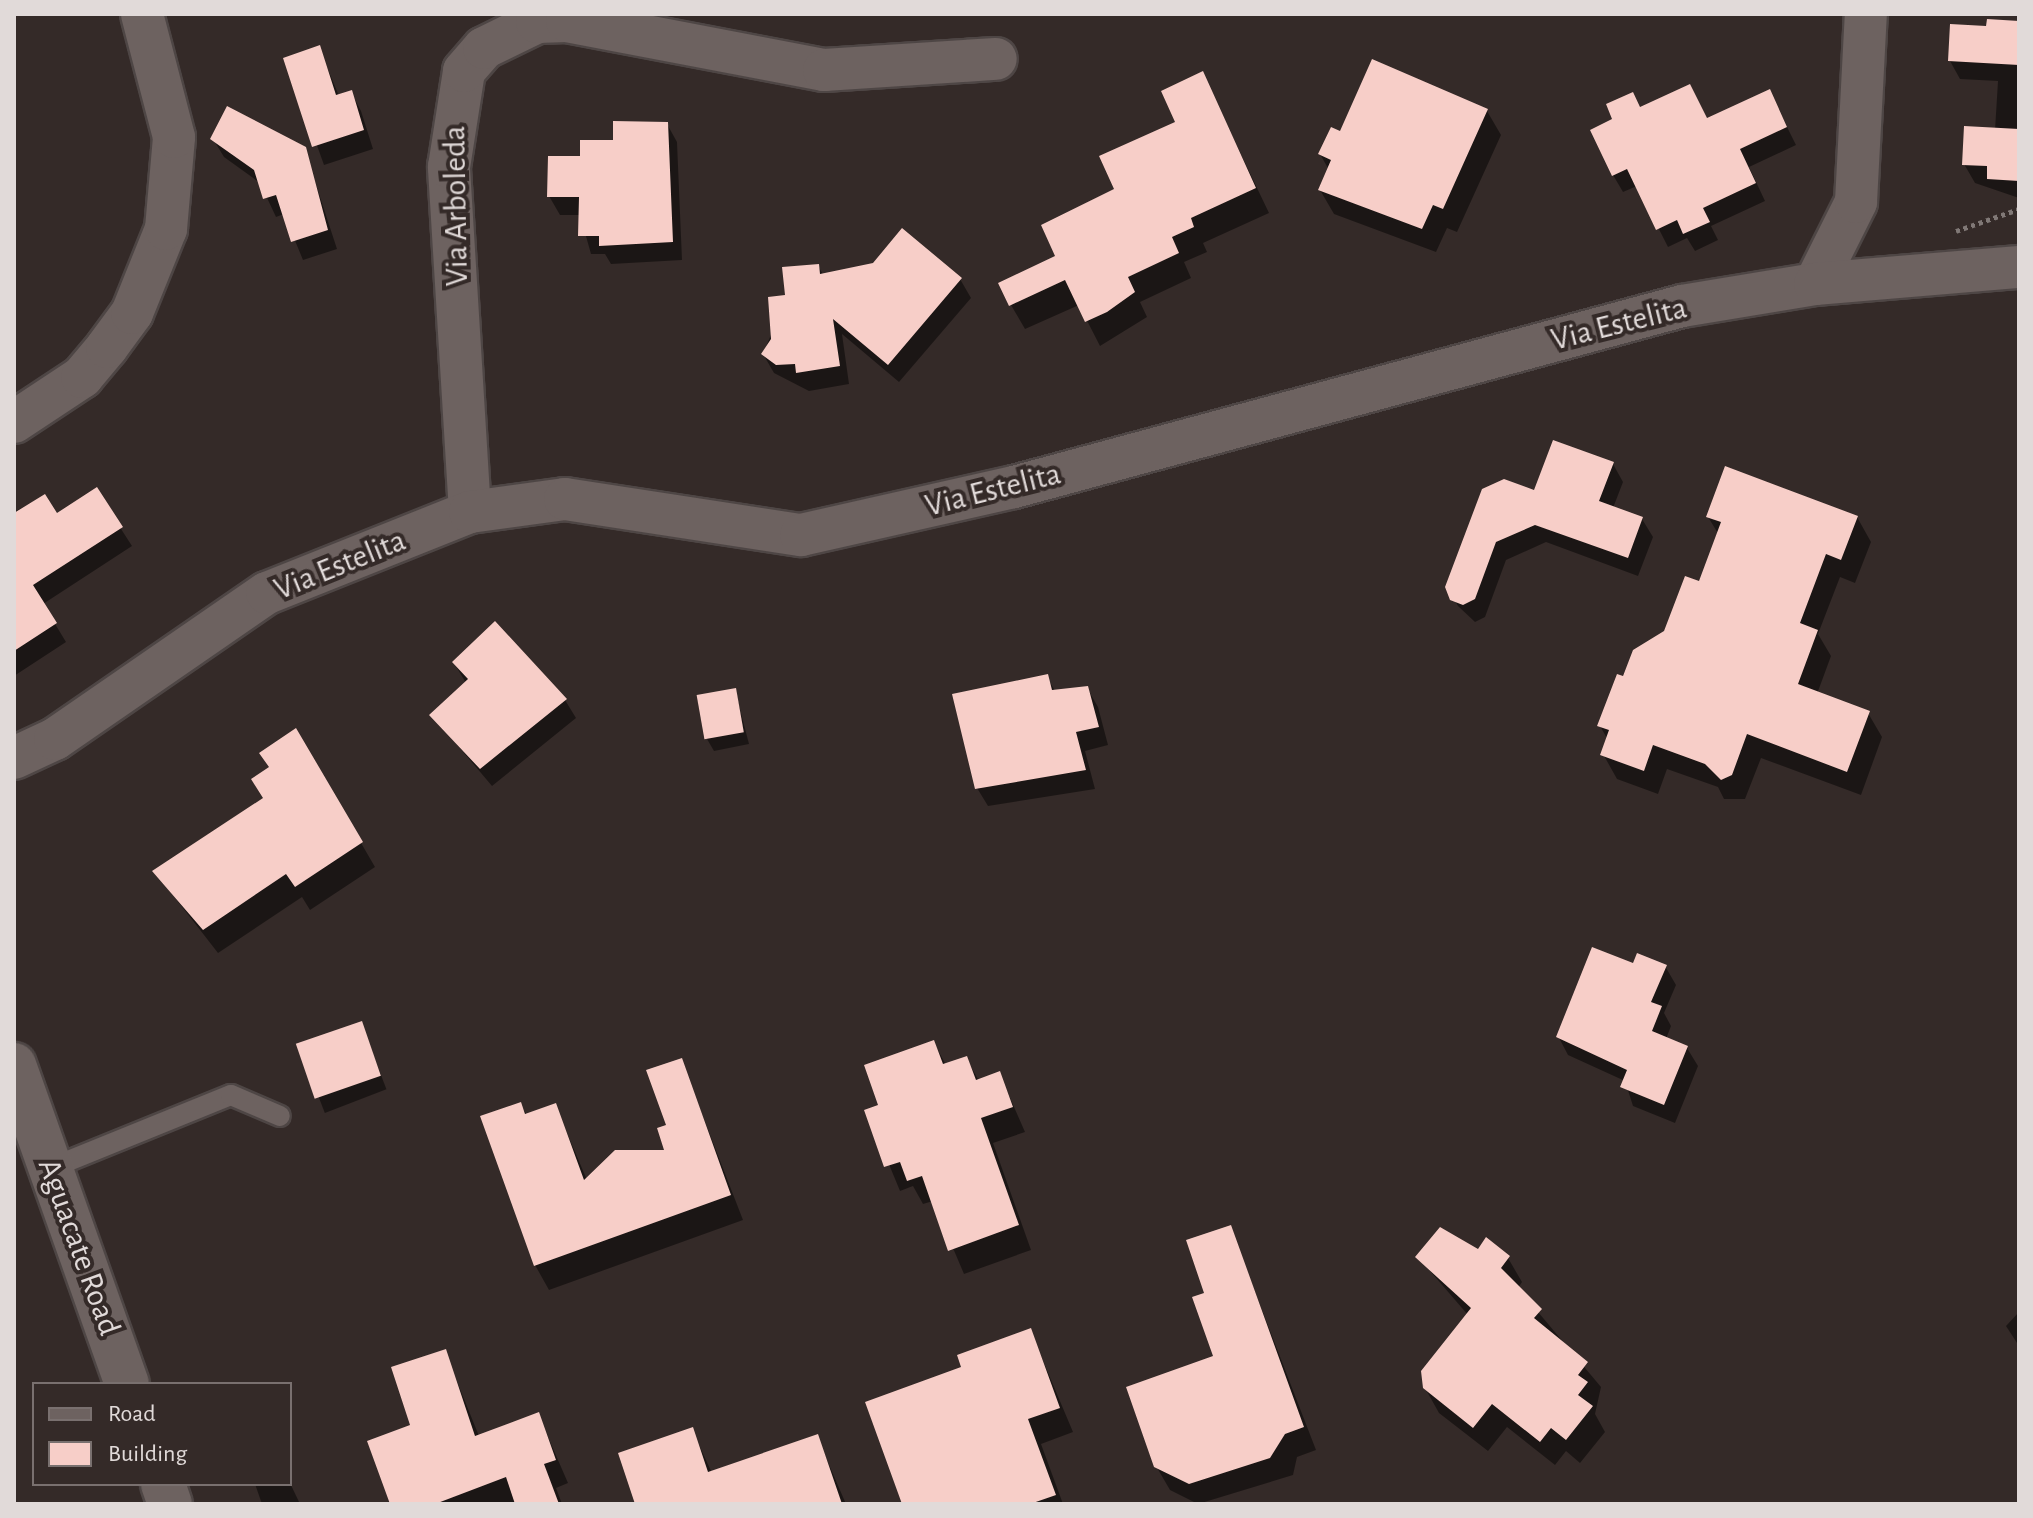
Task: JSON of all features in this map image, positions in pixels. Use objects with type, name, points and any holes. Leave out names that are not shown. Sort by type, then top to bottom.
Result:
[{"type":"street","points":[[14,422],[82,377],[107,347],[132,313],[166,229],[174,137],[142,14]]},
{"type":"street","points":[[1815,284],[1856,202],[1866,14]]},
{"type":"street","name":"Via Arboleda","points":[[470,512],[449,167],[464,71],[484,48],[537,22],[567,21],[824,70],[996,59]]},
{"type":"street","name":"Via Estelita","points":[[14,758],[55,739],[267,593],[470,512],[565,499],[801,535],[1014,487],[1682,306],[1815,284],[2019,267]]},
{"type":"street","name":"Aguacate Road","points":[[14,1065],[126,1382]]},
{"type":"lane","points":[[51,1168],[231,1095],[280,1116]]},
{"type":"building","points":[[1987,19],[2019,21],[2019,65],[1948,61],[1950,24],[1986,26]]},
{"type":"building","points":[[320,45],[336,95],[352,90],[364,130],[312,147],[283,58]]},
{"type":"building","points":[[1372,59],[1488,109],[1443,209],[1433,205],[1422,229],[1318,190],[1331,160],[1318,154],[1331,127],[1340,131]]},
{"type":"building","points":[[1203,71],[1256,188],[1191,218],[1194,227],[1172,237],[1179,253],[1128,277],[1135,292],[1107,312],[1085,322],[1065,280],[1009,306],[998,283],[1055,256],[1041,225],[1114,189],[1099,156],[1175,122],[1161,91]]},
{"type":"building","points":[[1690,84],[1707,118],[1770,89],[1787,127],[1740,149],[1756,183],[1703,208],[1710,222],[1683,234],[1677,220],[1656,230],[1627,169],[1612,176],[1590,130],[1612,119],[1606,104],[1633,92],[1640,107]]},
{"type":"building","points":[[227,106],[306,147],[328,230],[291,242],[276,195],[263,199],[254,170],[210,139]]},
{"type":"building","points":[[613,121],[668,122],[673,242],[599,246],[599,236],[578,236],[579,197],[547,197],[548,156],[580,156],[580,140],[613,140]]},
{"type":"building","points":[[1964,126],[2019,129],[2019,181],[1987,179],[1987,166],[1962,165]]},
{"type":"building","points":[[902,228],[962,278],[888,365],[833,319],[840,366],[796,373],[795,364],[776,365],[761,354],[771,339],[768,297],[785,295],[782,267],[819,264],[820,274],[873,263]]},
{"type":"building","points":[[1553,440],[1614,462],[1599,501],[1643,517],[1628,558],[1535,525],[1496,542],[1475,599],[1463,605],[1450,600],[1445,587],[1482,489],[1504,479],[1534,490]]},
{"type":"building","points":[[1725,466],[1858,516],[1841,560],[1826,554],[1800,623],[1818,630],[1798,684],[1870,711],[1847,772],[1747,734],[1732,775],[1721,780],[1705,764],[1653,745],[1644,771],[1600,755],[1609,730],[1597,726],[1617,674],[1623,676],[1633,650],[1664,631],[1685,576],[1699,581],[1721,522],[1706,517]]},
{"type":"building","points":[[97,487],[123,527],[33,585],[57,623],[14,651],[14,513],[45,494],[57,513]]},
{"type":"building","points":[[495,621],[567,699],[480,769],[429,715],[468,679],[452,662]]},
{"type":"building","points":[[1048,674],[1052,690],[1088,686],[1099,727],[1076,732],[1086,770],[975,789],[952,694]]},
{"type":"building","points":[[736,688],[744,732],[704,739],[697,695]]},
{"type":"building","points":[[296,728],[363,842],[295,887],[286,874],[203,930],[152,871],[263,798],[251,779],[269,767],[259,753]]},
{"type":"building","points":[[1592,947],[1633,963],[1637,953],[1667,965],[1651,1002],[1662,1006],[1652,1031],[1688,1046],[1664,1105],[1620,1087],[1627,1070],[1556,1037]]},
{"type":"building","points":[[362,1021],[381,1076],[315,1099],[296,1044]]},
{"type":"building","points":[[934,1040],[943,1064],[967,1056],[976,1080],[1000,1071],[1013,1107],[981,1118],[1019,1225],[948,1251],[922,1176],[907,1181],[900,1162],[884,1167],[864,1110],[878,1105],[864,1065]]},
{"type":"building","points":[[682,1058],[731,1195],[534,1266],[480,1116],[521,1102],[525,1114],[556,1103],[584,1180],[615,1150],[664,1150],[657,1128],[666,1125],[646,1070]]},
{"type":"building","points":[[1231,1225],[1304,1427],[1285,1434],[1270,1458],[1189,1484],[1154,1467],[1126,1387],[1213,1356],[1192,1297],[1204,1293],[1186,1240]]},
{"type":"building","points":[[1440,1227],[1478,1249],[1486,1237],[1510,1256],[1501,1268],[1542,1309],[1534,1318],[1588,1362],[1578,1375],[1588,1382],[1578,1395],[1593,1406],[1566,1440],[1551,1428],[1540,1442],[1492,1404],[1473,1428],[1423,1388],[1421,1371],[1471,1308],[1415,1257]]},
{"type":"building","points":[[1031,1328],[1060,1408],[1028,1419],[1056,1495],[1030,1504],[902,1504],[865,1402],[961,1367],[957,1355]]},
{"type":"building","points":[[446,1349],[475,1436],[539,1412],[556,1460],[544,1464],[559,1504],[515,1504],[506,1477],[435,1504],[390,1504],[367,1441],[410,1425],[391,1367]]},
{"type":"building","points":[[693,1427],[708,1472],[818,1434],[842,1504],[635,1504],[618,1453]]}]
